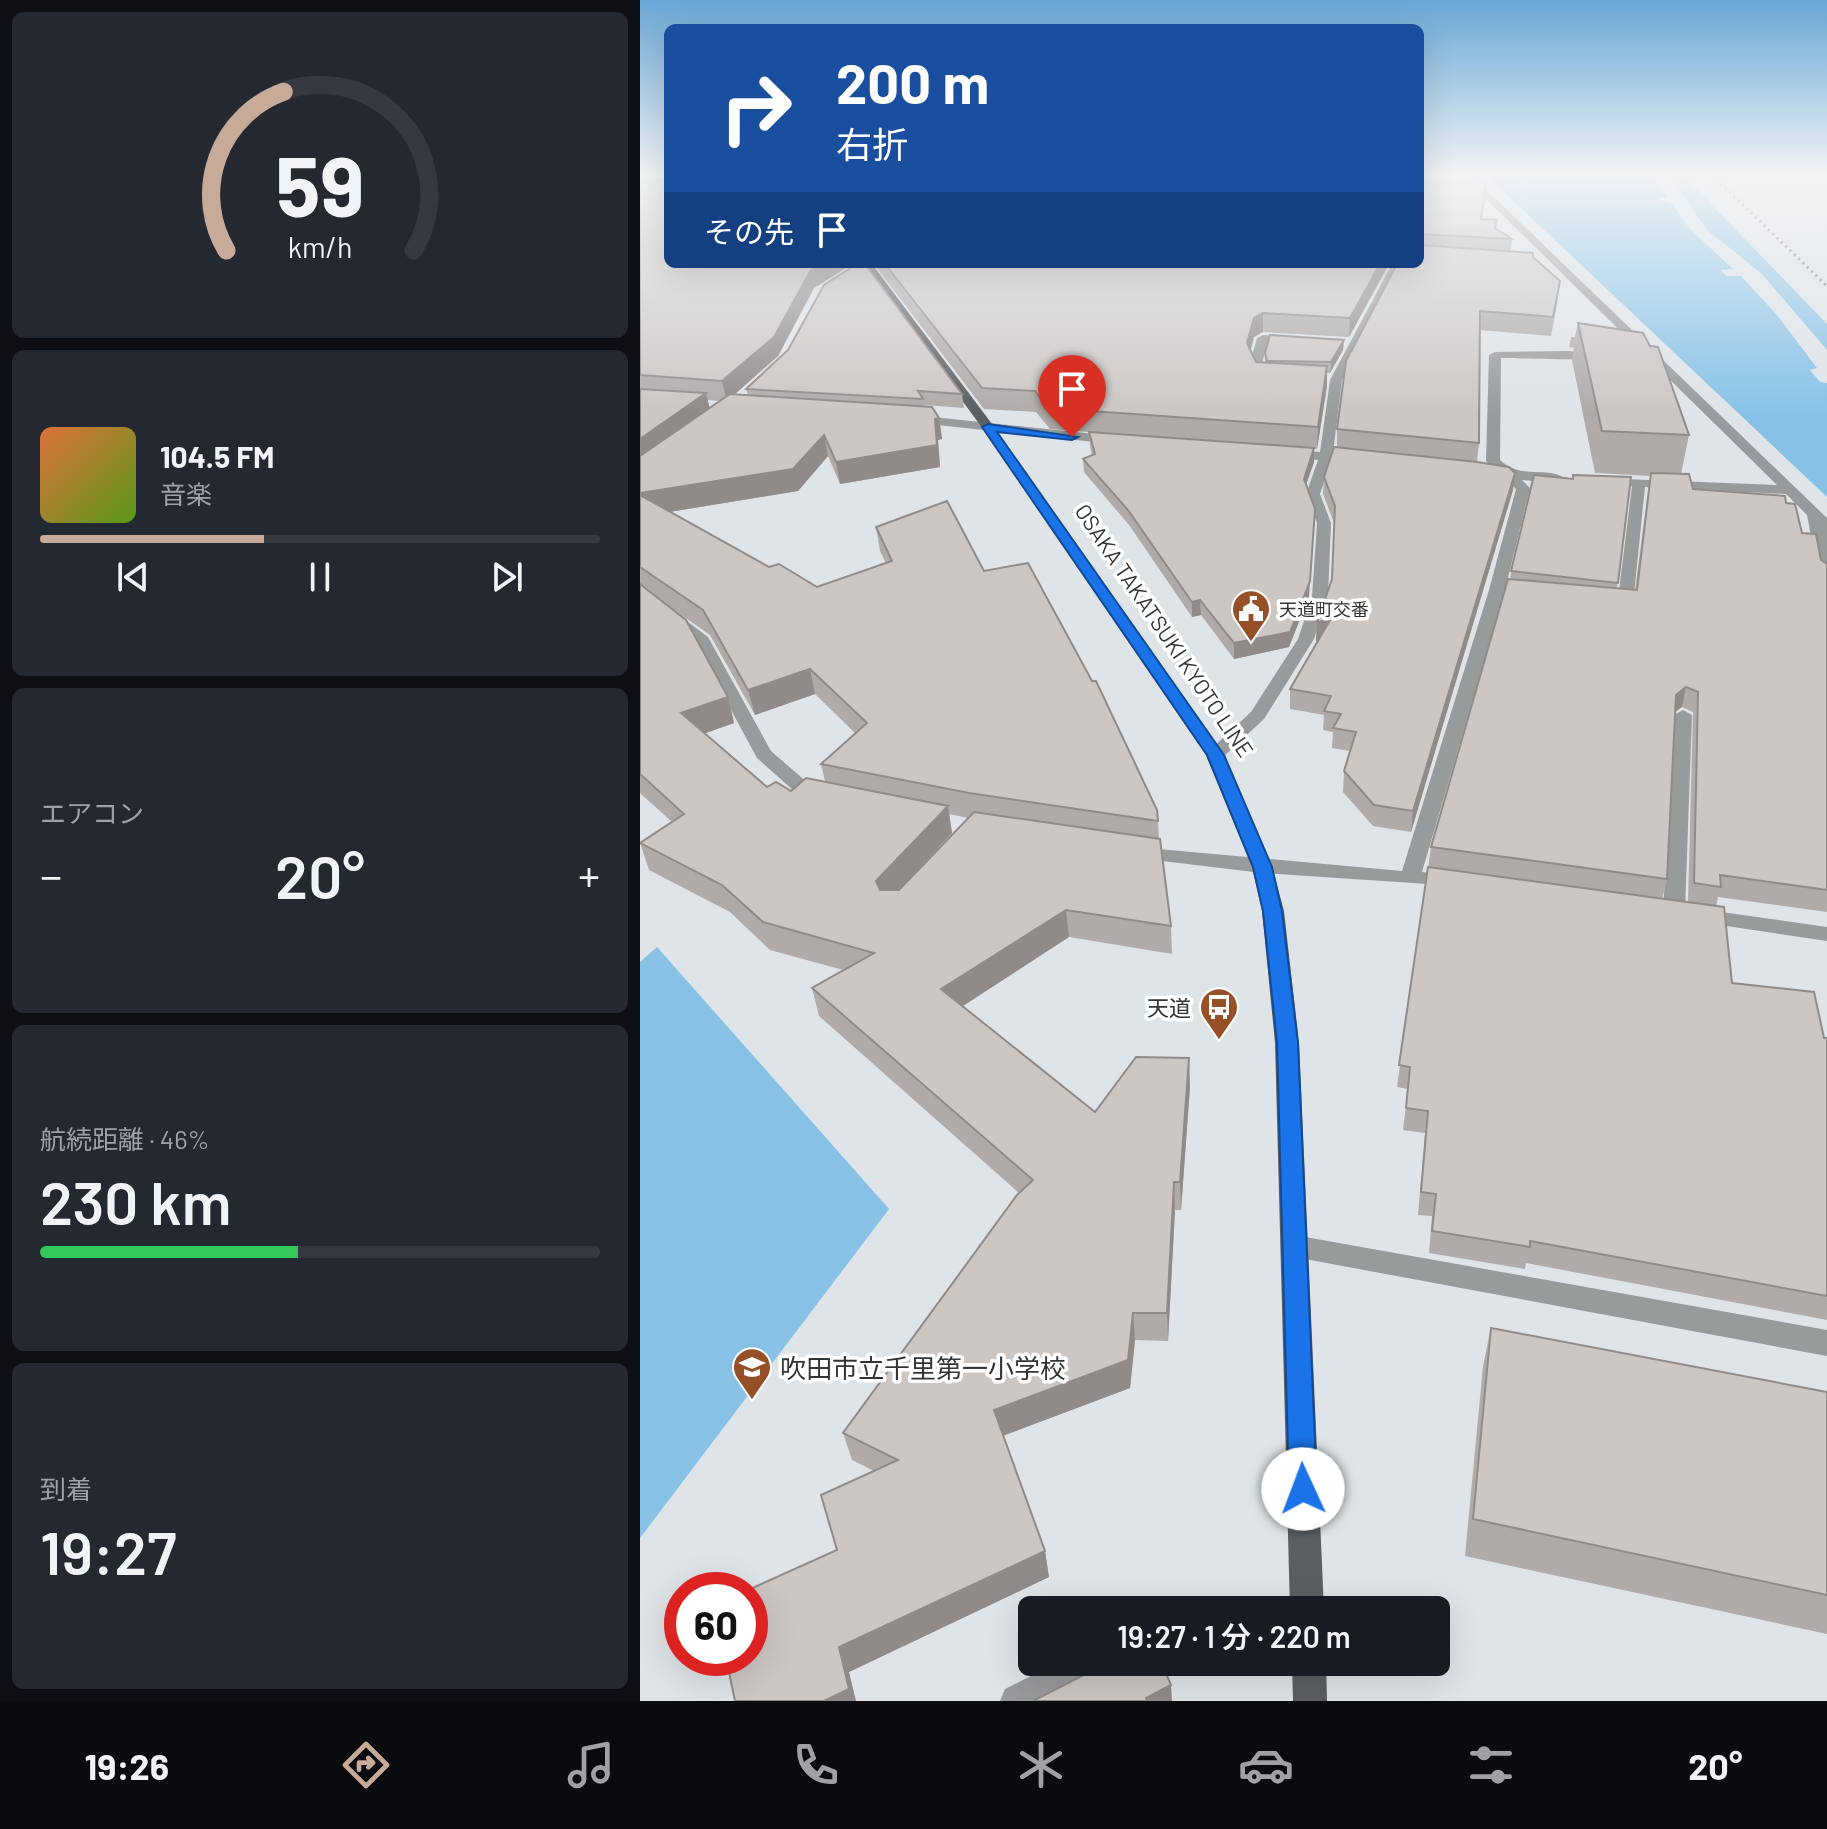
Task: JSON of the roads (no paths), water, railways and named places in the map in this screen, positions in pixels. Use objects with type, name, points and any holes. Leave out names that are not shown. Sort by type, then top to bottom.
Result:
[{"type":"main road","name":"OSAKA TAKATSUKI KYOTO LINE","points":[[864,268],[988,427],[1215,755],[1262,867],[1273,911],[1287,1043],[1306,1596]]},
{"type":"main road","points":[[1309,1676],[1310,1701]]},
{"type":"street","points":[[1548,254],[1827,526]]},
{"type":"street","points":[[1536,264],[1560,266]]},
{"type":"street","points":[[1215,755],[1258,715],[1306,639],[1320,597],[1324,523],[1313,494],[1326,456],[1328,380],[1394,268]]},
{"type":"street","points":[[1275,378],[1260,377],[1256,363],[1263,338],[1309,341]]},
{"type":"street","points":[[1411,876],[1504,591],[1523,488],[1493,461],[1495,355],[1570,354],[1612,361]]},
{"type":"street","points":[[1639,365],[1664,369]]},
{"type":"street","points":[[907,419],[1135,442]]},
{"type":"street","points":[[1278,452],[1372,461]]},
{"type":"street","points":[[1465,471],[1791,490]]},
{"type":"street","points":[[1596,601],[1625,604],[1639,483]]},
{"type":"street","points":[[1814,513],[1827,578]]},
{"type":"street","points":[[640,591],[702,640],[763,754],[810,795],[840,801]]},
{"type":"street","points":[[1683,715],[1666,911],[1827,934]]},
{"type":"street","points":[[1122,851],[1262,867],[1411,876],[1473,884]]},
{"type":"street","points":[[1294,1246],[1827,1343]]},
{"type":"street","points":[[1017,1701],[1068,1676]]},
{"type":"railway","points":[[1794,254],[1827,286]]},
{"type":"place","name":"天道町交番","points":[[1251,643]]},
{"type":"place","name":"天道","points":[[1219,1041]]},
{"type":"place","name":"吹田市立千里第一小学校","points":[[752,1401]]}]
